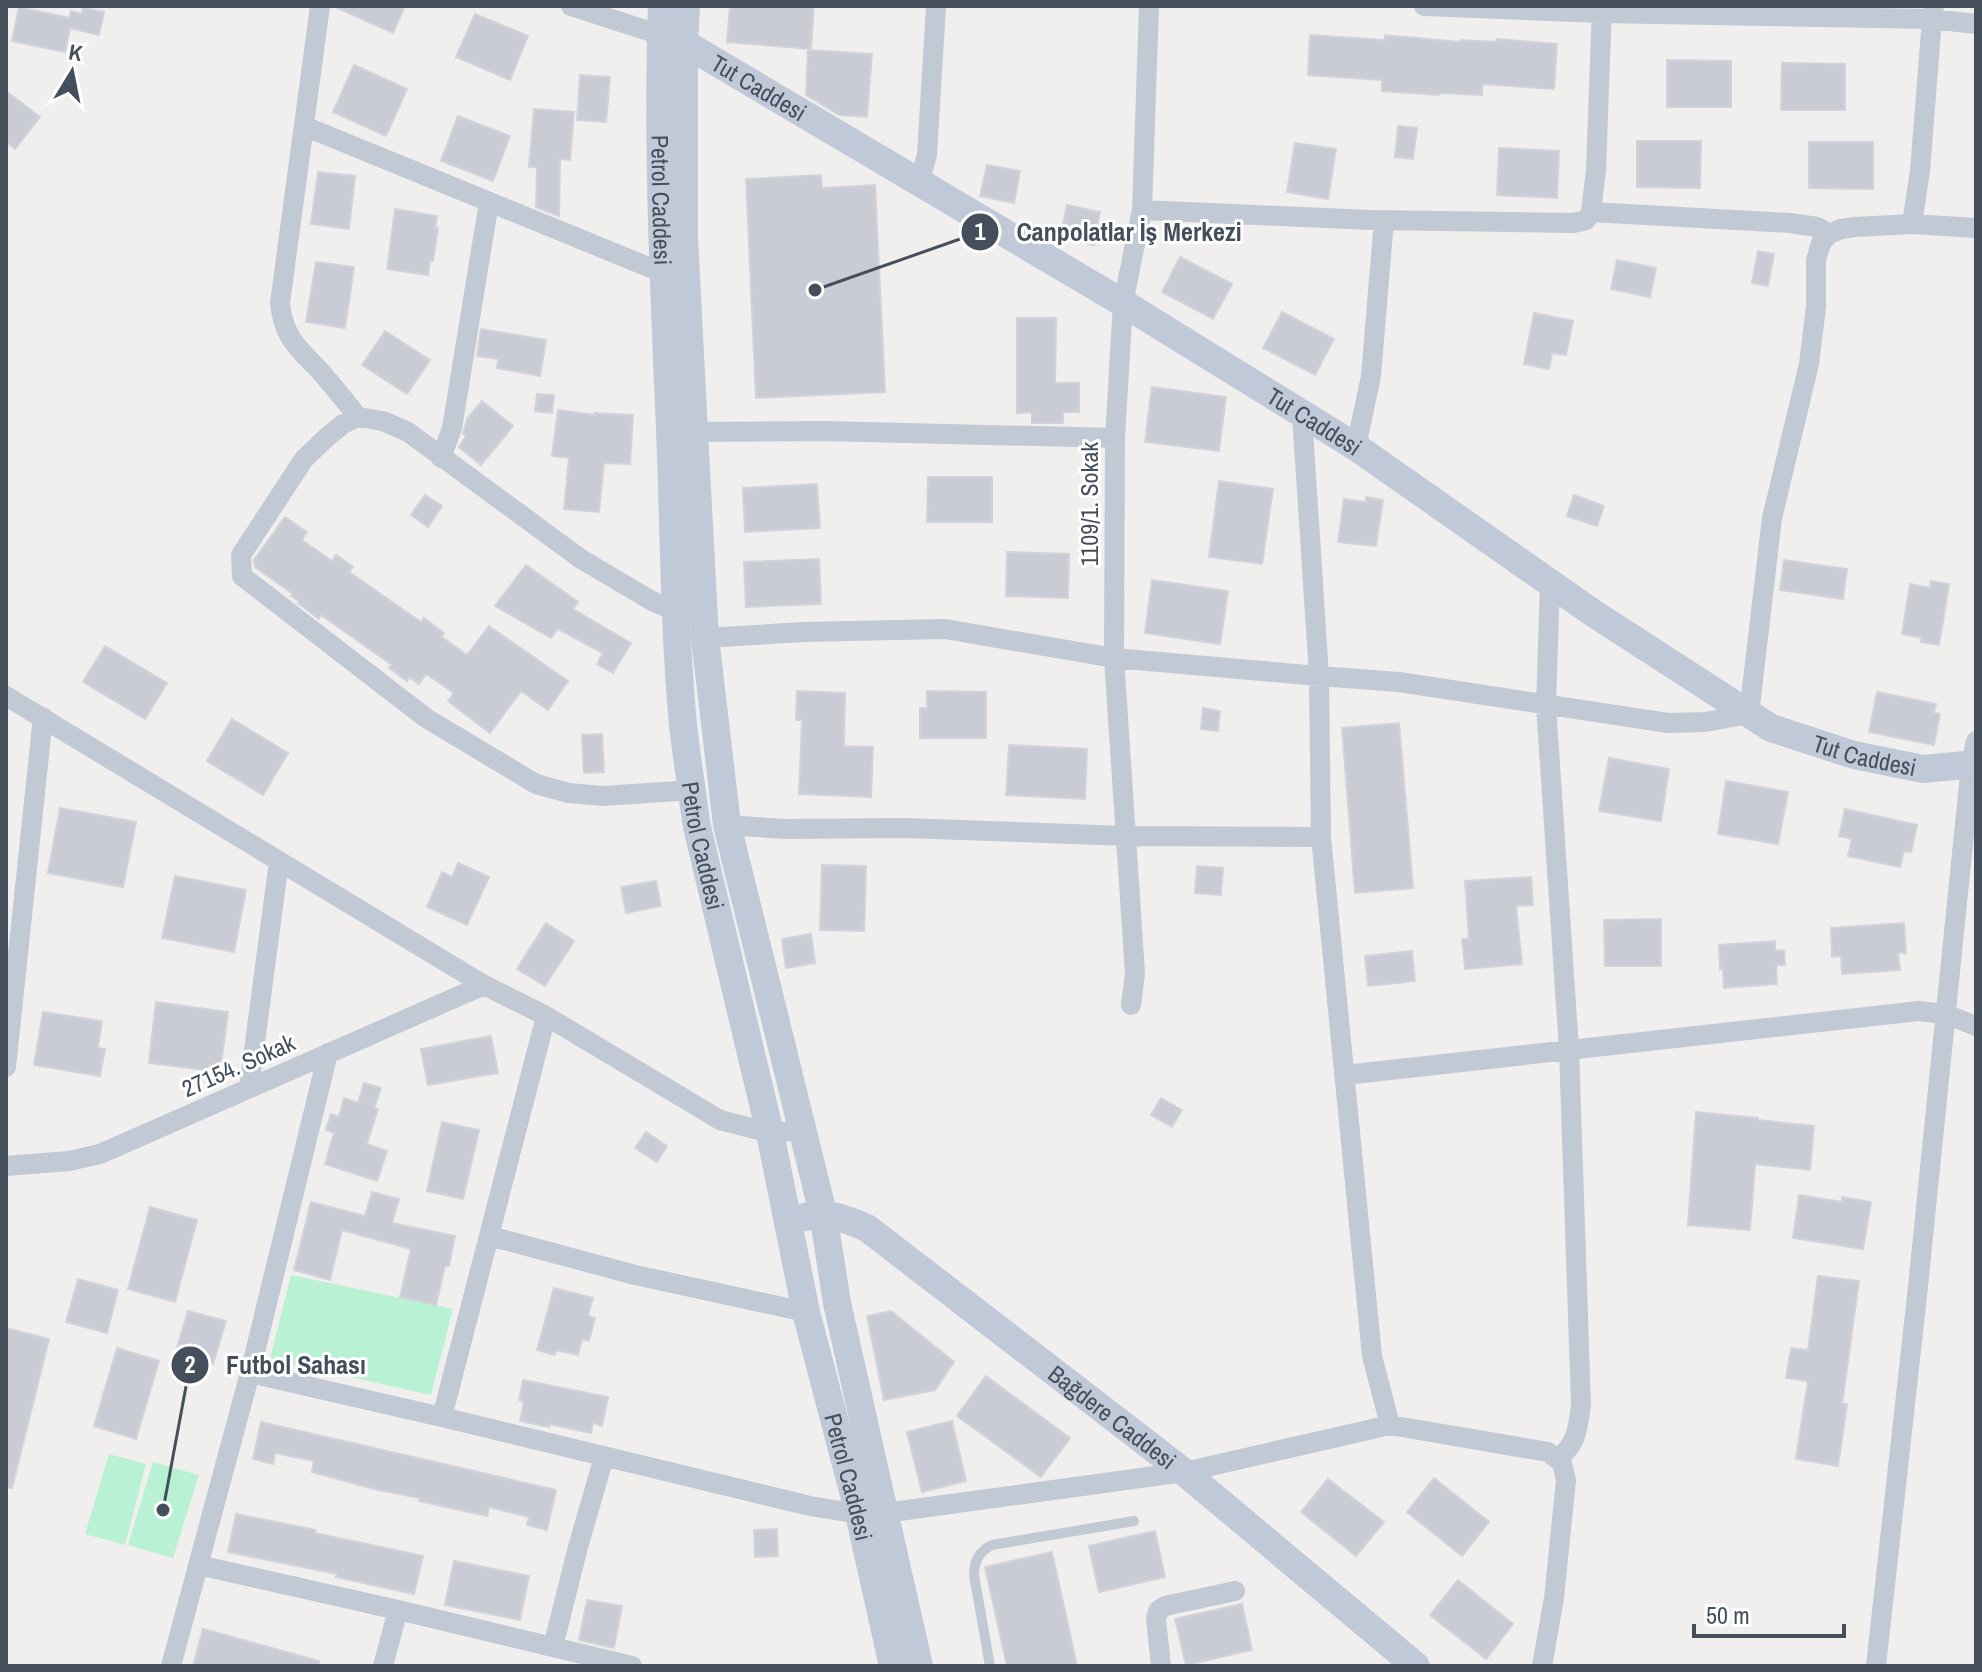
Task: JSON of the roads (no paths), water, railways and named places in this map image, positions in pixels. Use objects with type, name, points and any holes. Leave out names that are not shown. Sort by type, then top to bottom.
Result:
[{"type":"main road","name":"Petrol Caddesi","points":[[662,6],[672,39],[661,233],[682,432],[676,611],[683,726],[697,827],[770,1133],[806,1312],[872,1514],[893,1666]]},
{"type":"main road","points":[[686,6],[672,39],[684,237],[682,432],[727,825],[823,1213],[872,1514],[919,1666]]},
{"type":"main road","name":"Tut Caddesi","points":[[672,39],[1123,303],[1356,447],[1593,613],[1771,728],[1854,755],[1923,769],[1974,757]]},
{"type":"main road","name":"Bağdere Caddesi","points":[[788,1220],[823,1213],[867,1228],[1184,1472],[1416,1666]]},
{"type":"street","points":[[320,6],[280,303],[281,317],[296,347],[358,417]]},
{"type":"street","points":[[571,6],[672,39]]},
{"type":"street","points":[[919,183],[927,155],[936,6]]},
{"type":"street","name":"1109/1. Sokak","points":[[1131,1005],[1135,973],[1114,658],[1115,438],[1123,303],[1142,210],[1149,6]]},
{"type":"street","points":[[1424,6],[1933,13],[1976,24]]},
{"type":"street","points":[[1142,210],[1384,220],[1574,223],[1586,220],[1591,212],[1596,170],[1602,9]]},
{"type":"street","points":[[1912,224],[1920,171],[1933,13]]},
{"type":"street","points":[[304,126],[663,273]]},
{"type":"street","points":[[441,458],[452,428],[489,202]]},
{"type":"street","points":[[1591,212],[1790,223],[1817,227],[1829,234]]},
{"type":"street","points":[[1356,447],[1371,376],[1384,220]]},
{"type":"street","points":[[705,638],[945,629],[1114,658],[1399,682],[1668,723],[1705,722],[1749,714],[1772,518],[1809,364],[1816,307],[1816,260],[1821,243],[1829,234],[1855,227],[1912,224],[1976,228]]},
{"type":"street","points":[[1302,414],[1319,676],[1321,837],[1372,1356],[1390,1425]]},
{"type":"street","points":[[676,611],[652,601],[581,559],[408,432],[383,421],[358,417],[343,424],[304,459],[241,555],[242,576],[426,718],[536,784],[569,793],[603,796],[692,790]]},
{"type":"street","points":[[682,432],[824,431],[1115,438]]},
{"type":"street","points":[[1550,583],[1546,705],[1569,1050],[1581,1405],[1574,1441],[1558,1458]]},
{"type":"street","points":[[6,696],[484,985],[546,1016],[720,1120],[770,1133],[802,1130]]},
{"type":"street","points":[[6,1067],[43,717]]},
{"type":"street","points":[[1876,1666],[1974,757]]},
{"type":"street","points":[[727,825],[785,829],[905,828],[1126,836],[1321,837]]},
{"type":"street","points":[[249,1088],[279,861]]},
{"type":"street","name":"27154. Sokak","points":[[6,1166],[69,1161],[100,1154],[484,985]]},
{"type":"street","points":[[1345,1075],[1919,1011],[1945,1014],[1976,1026]]},
{"type":"street","points":[[442,1417],[546,1016]]},
{"type":"street","points":[[171,1666],[250,1373],[328,1053]]},
{"type":"street","points":[[490,1236],[635,1275],[806,1312]]},
{"type":"street","points":[[250,1373],[810,1506],[872,1514],[1184,1472],[1390,1425],[1548,1452],[1558,1458],[1566,1480],[1554,1598],[1542,1666]]},
{"type":"street","points":[[553,1647],[604,1457]]},
{"type":"street","points":[[198,1565],[632,1666]]},
{"type":"street","points":[[1161,1666],[1156,1619],[1158,1611],[1165,1606],[1235,1591]]},
{"type":"street","points":[[383,1666],[398,1610]]},
{"type":"lane","points":[[990,1666],[974,1575],[976,1561],[985,1548],[1134,1521]]},
{"type":"place","name":"Canpolatlar İş Merkezi","points":[[815,290]]},
{"type":"place","name":"Futbol Sahası","points":[[163,1510]]}]
